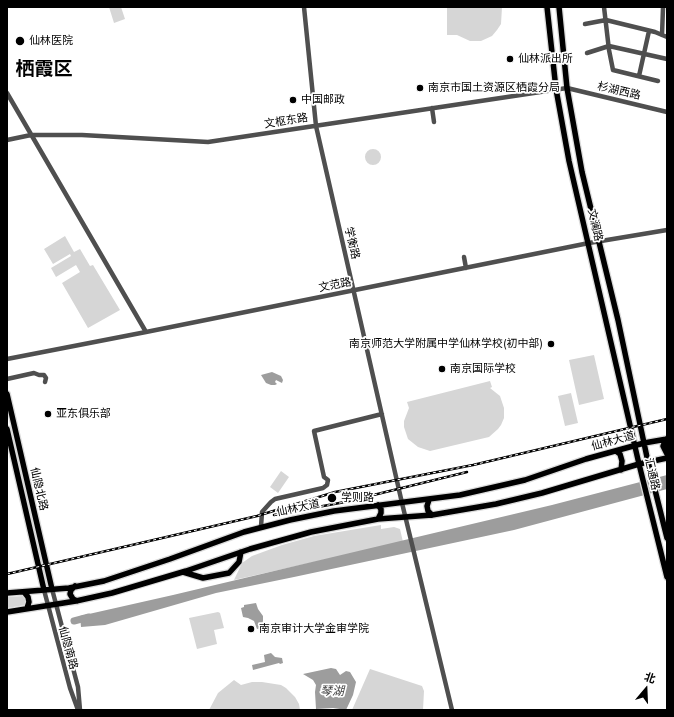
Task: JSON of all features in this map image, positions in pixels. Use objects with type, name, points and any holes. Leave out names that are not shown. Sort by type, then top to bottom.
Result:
[{"type":"main road","name":"文澜路","points":[[547,7],[556,89],[569,161],[636,445]]},
{"type":"main road","name":"文澜路","points":[[559,7],[567,88],[582,172],[618,320],[644,443]]},
{"type":"main road","name":"仙隐北路","points":[[7,394],[52,589]]},
{"type":"main road","name":"仙隐北路","points":[[7,429],[44,590]]},
{"type":"main road","name":"仙林大道","points":[[7,594],[104,581],[261,527],[334,511],[460,495],[525,480],[616,450],[666,439]]},
{"type":"main road","points":[[666,439],[664,446],[667,454]]},
{"type":"main road","name":"汇通路","points":[[644,443],[667,538]]},
{"type":"main road","name":"汇通路","points":[[636,445],[639,464],[667,577]]},
{"type":"main road","points":[[616,450],[620,454],[622,461],[621,470]]},
{"type":"main road","points":[[7,612],[78,601],[112,593],[184,572],[241,552],[311,532],[378,518],[432,515],[490,505],[542,493],[639,464],[667,458]]},
{"type":"main road","points":[[429,500],[427,506],[428,511],[432,515]]},
{"type":"main road","points":[[378,505],[382,513],[378,518]]},
{"type":"main road","points":[[184,572],[203,578],[229,573],[239,562],[241,552]]},
{"type":"main road","points":[[75,586],[71,590],[70,594],[73,599],[78,601]]},
{"type":"main road","points":[[24,592],[28,597],[29,602],[27,608]]},
{"type":"street","name":"学衡路","points":[[304,7],[316,126],[402,503]]},
{"type":"street","points":[[604,7],[613,70],[658,81]]},
{"type":"street","points":[[585,24],[606,20],[664,36],[664,8]]},
{"type":"street","points":[[639,76],[649,31]]},
{"type":"street","points":[[587,53],[609,46],[667,59]]},
{"type":"street","name":"文枢东路","points":[[7,140],[31,135],[82,135],[208,142],[567,88]]},
{"type":"street","name":"杉湖西路","points":[[567,88],[667,112]]},
{"type":"street","points":[[7,93],[146,332]]},
{"type":"street","points":[[432,108],[434,122]]},
{"type":"street","name":"文范路","points":[[7,359],[589,243],[667,230]]},
{"type":"street","points":[[464,257],[466,268]]},
{"type":"street","points":[[7,379],[34,373],[44,375],[46,378],[45,382]]},
{"type":"street","points":[[261,527],[262,512],[275,499],[323,488],[327,485],[328,482],[324,477],[314,430],[382,414]]},
{"type":"street","points":[[402,503],[452,710]]},
{"type":"street","name":"仙隐南路","points":[[52,589],[78,687],[79,710]]},
{"type":"street","name":"仙隐南路","points":[[44,590],[70,688],[79,710]]},
{"type":"shaded area","points":[[109,7],[121,7],[125,19],[114,23]]},
{"type":"shaded area","points":[[447,7],[502,7],[501,24],[492,36],[481,41],[470,41],[457,35],[447,35]]},
{"type":"shaded area","points":[[373,149],[379,151],[381,157],[379,163],[373,165],[367,163],[365,157],[367,151]]},
{"type":"shaded area","points":[[65,236],[74,252],[80,249],[90,266],[93,265],[120,310],[88,328],[62,283],[80,272],[76,265],[56,277],[51,268],[71,256],[70,254],[53,264],[44,249]]},
{"type":"shaded area","points":[[594,355],[604,399],[579,405],[569,360]]},
{"type":"shaded area","points":[[490,381],[492,387],[490,388],[500,396],[504,408],[504,418],[498,429],[489,437],[430,451],[418,447],[408,439],[404,427],[404,421],[409,408],[407,402]]},
{"type":"shaded area","points":[[571,393],[578,423],[565,426],[558,396]]},
{"type":"shaded area","points":[[281,471],[289,477],[278,493],[270,487]]},
{"type":"shaded area","points":[[381,525],[381,529],[394,527],[400,529],[403,542],[234,580],[242,563],[252,556],[282,545],[314,536]]},
{"type":"shaded area","points":[[23,596],[27,599],[25,605],[7,608],[7,597]]},
{"type":"shaded area","points":[[218,612],[220,613],[224,628],[214,630],[217,644],[197,649],[189,618]]},
{"type":"shaded area","points":[[370,669],[422,686],[424,691],[423,710],[352,710]]},
{"type":"shaded area","points":[[234,680],[241,685],[252,682],[262,682],[281,685],[295,697],[299,704],[300,710],[209,710],[218,693]]},
{"type":"water","points":[[272,372],[281,376],[283,380],[282,383],[276,380],[275,382],[277,384],[275,385],[266,383],[261,375]]},
{"type":"water","points":[[667,475],[667,489],[514,530],[216,593],[105,625],[81,627],[80,616],[552,505]]},
{"type":"water","points":[[256,603],[263,616],[263,624],[267,627],[257,629],[254,621],[243,617],[241,608],[244,607],[244,605]]},
{"type":"water","points":[[271,653],[275,657],[282,658],[283,663],[253,670],[252,665],[265,662],[264,655]]},
{"type":"water","name":"琴湖","points":[[331,668],[336,669],[340,675],[346,671],[350,672],[356,682],[353,695],[346,710],[333,708],[316,709],[316,685],[313,680],[303,674]]},
{"type":"waterway","points":[[74,621],[89,617]]},
{"type":"railway","points":[[7,574],[257,516],[335,492],[473,465],[667,419]]},
{"type":"railway","points":[[274,515],[345,502],[467,472]]},
{"type":"place","name":"仙林医院","points":[[20,41]]},
{"type":"place","name":"仙林派出所","points":[[510,59]]},
{"type":"place","name":"南京市国土资源区栖霞分局","points":[[420,88]]},
{"type":"place","name":"中国邮政","points":[[293,100]]},
{"type":"place","name":"南京师范大学附属中学仙林学校(初中部)","points":[[551,344]]},
{"type":"place","name":"南京国际学校","points":[[442,369]]},
{"type":"place","name":"亚东俱乐部","points":[[48,414]]},
{"type":"place","name":"学则路","points":[[332,498]]},
{"type":"place","name":"南京审计大学金审学院","points":[[251,629]]},
{"type":"district","name":"栖霞区","points":[[44,69]]}]
